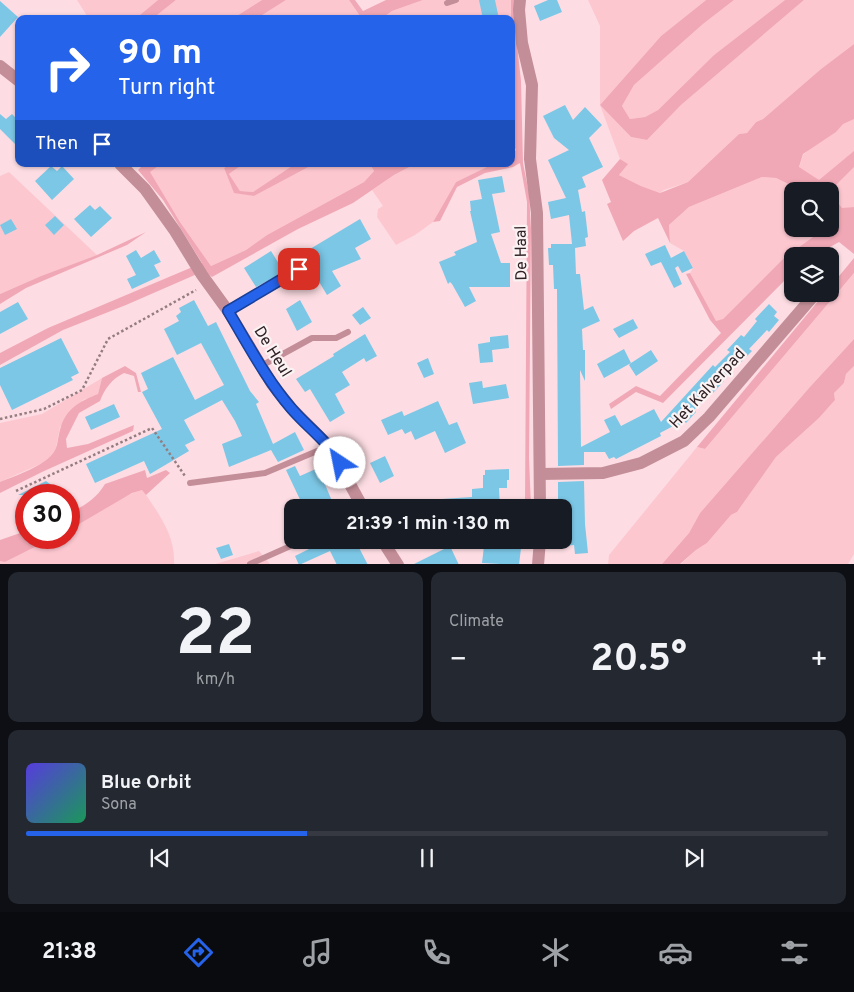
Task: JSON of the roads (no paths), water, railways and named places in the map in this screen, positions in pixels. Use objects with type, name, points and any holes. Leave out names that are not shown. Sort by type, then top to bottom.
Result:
[{"type":"street","name":"De Haal","points":[[520,0],[522,43],[532,85],[530,159],[537,213],[540,499]]},
{"type":"street","points":[[0,66],[15,79]]},
{"type":"street","name":"De Heul","points":[[123,167],[145,189],[175,231],[205,279],[228,311],[272,384],[292,409],[329,446],[358,499]]},
{"type":"street","name":"Het Kalverpad","points":[[540,474],[603,472],[641,463],[684,441],[708,417],[808,302]]},
{"type":"street","points":[[388,549],[398,564]]},
{"type":"street","points":[[538,564],[539,549]]},
{"type":"lane","points":[[447,3],[456,0]]},
{"type":"lane","points":[[228,311],[299,269]]},
{"type":"lane","points":[[261,366],[312,338],[336,338],[348,332]]},
{"type":"lane","points":[[190,483],[265,473],[329,446]]},
{"type":"lane","points":[[250,564],[284,549]]}]
